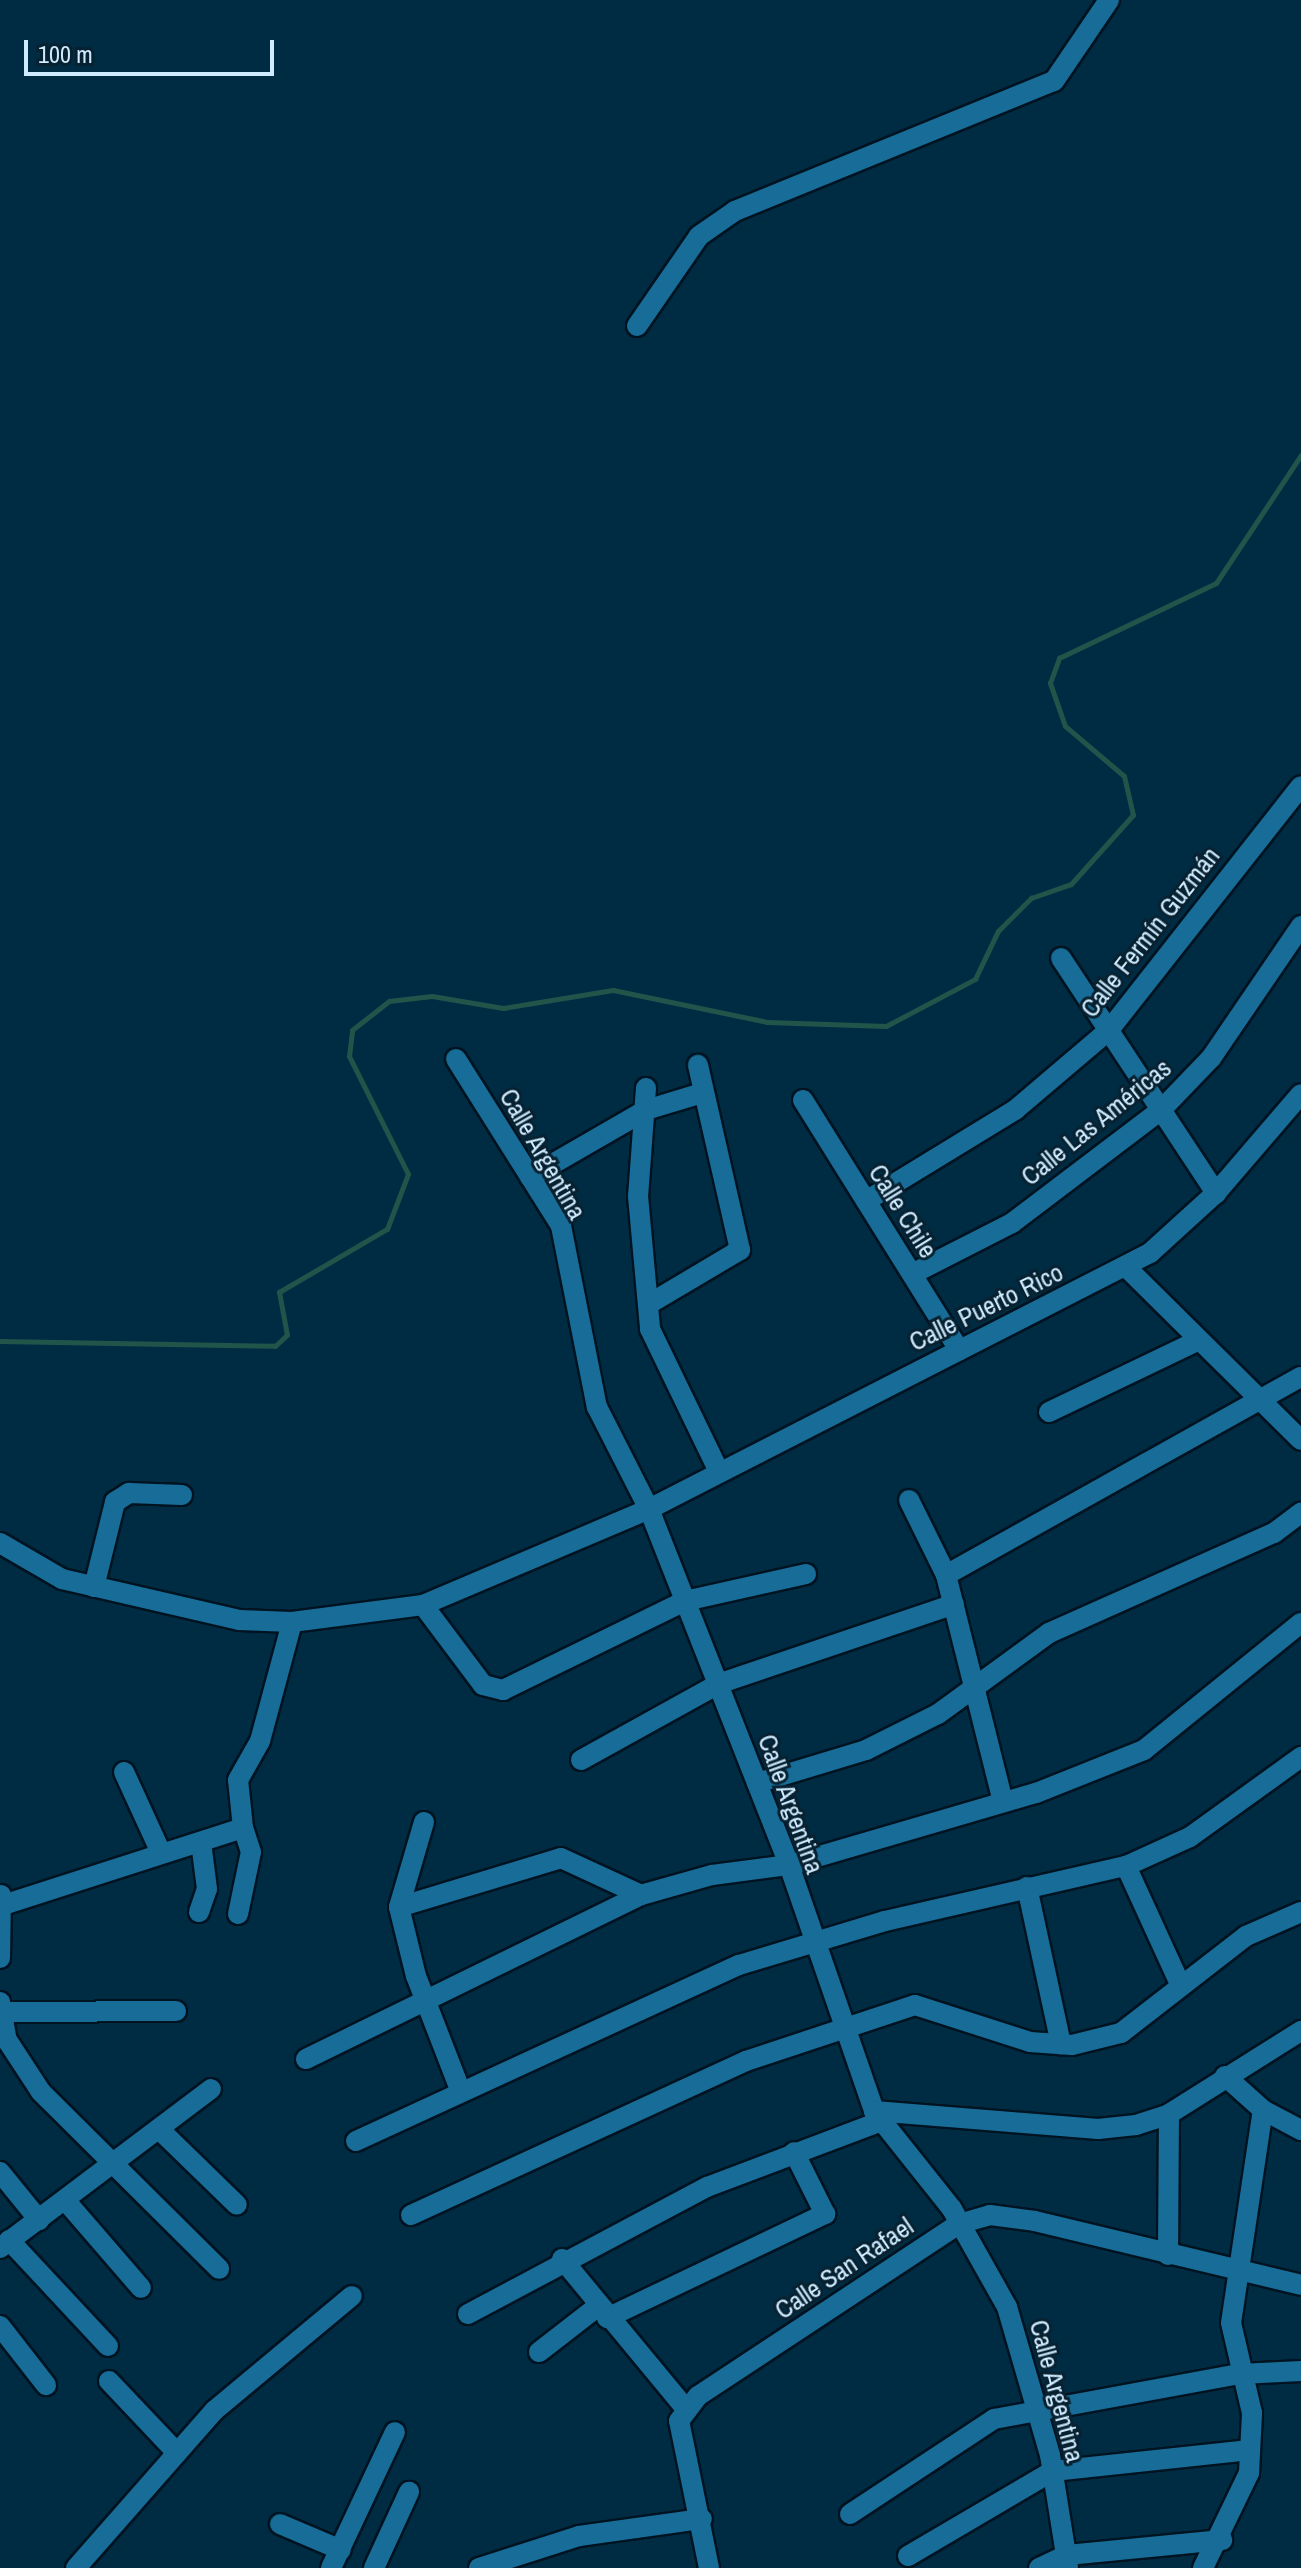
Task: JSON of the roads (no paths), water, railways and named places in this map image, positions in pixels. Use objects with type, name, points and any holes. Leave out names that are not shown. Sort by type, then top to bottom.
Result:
[{"type":"street","points":[[637,326],[699,236],[735,211],[1054,81],[1109,0]]},
{"type":"street","name":"Calle Fermín Guzmán","points":[[866,1201],[1015,1110],[1109,1030],[1301,786]]},
{"type":"street","name":"Calle Las Américas","points":[[912,1274],[1012,1223],[1161,1110],[1211,1058],[1301,926]]},
{"type":"street","points":[[1061,958],[1216,1193]]},
{"type":"street","name":"Calle Argentina","points":[[456,1059],[561,1226],[597,1407],[649,1509],[789,1865],[813,1946],[878,2116],[959,2224],[1007,2307],[1053,2471],[1067,2562]]},
{"type":"street","points":[[649,1304],[740,1250],[698,1065]]},
{"type":"street","points":[[646,1088],[638,1196],[650,1329],[681,1405],[719,1472]]},
{"type":"street","points":[[530,1177],[646,1110],[702,1093]]},
{"type":"street","name":"Calle Puerto Rico","points":[[0,1543],[62,1579],[184,1612],[292,1622],[423,1605],[649,1509],[1125,1266],[1216,1193],[1301,1094]]},
{"type":"street","name":"Calle Chile","points":[[803,1100],[959,1350]]},
{"type":"street","points":[[1125,1266],[1301,1440]]},
{"type":"street","points":[[1049,1412],[1199,1340]]},
{"type":"street","points":[[946,1575],[1301,1377]]},
{"type":"street","points":[[94,1587],[115,1502],[129,1493],[182,1495]]},
{"type":"street","points":[[909,1500],[946,1575],[1003,1802]]},
{"type":"street","points":[[757,1783],[866,1750],[938,1714],[973,1682],[1049,1633],[1274,1533],[1301,1513]]},
{"type":"street","points":[[423,1605],[483,1685],[503,1690],[685,1601],[806,1574]]},
{"type":"street","points":[[581,1760],[718,1684],[954,1604]]},
{"type":"street","points":[[238,1914],[251,1852],[243,1828],[238,1780],[260,1741],[292,1622]]},
{"type":"street","points":[[306,2059],[641,1895],[712,1875],[789,1865],[1003,1802],[1144,1750],[1301,1623]]},
{"type":"street","points":[[356,2141],[680,1988],[813,1946],[1027,1887],[1126,1866],[1190,1837],[1301,1757]]},
{"type":"street","points":[[124,1772],[161,1853]]},
{"type":"street","points":[[424,1822],[399,1907],[426,1998],[461,2092]]},
{"type":"street","points":[[0,1958],[2,1901],[243,1828]]},
{"type":"street","points":[[199,1912],[207,1889],[201,1842]]},
{"type":"street","points":[[399,1907],[561,1858],[641,1895]]},
{"type":"street","points":[[1126,1866],[1181,1986]]},
{"type":"street","points":[[1027,1887],[1061,2044]]},
{"type":"street","points":[[411,2215],[746,2061],[845,2024],[915,2005],[1030,2042],[1061,2044],[1121,2033],[1246,1936],[1301,1912]]},
{"type":"street","points":[[176,2011],[1,2007],[7,2040],[41,2092],[219,2269]]},
{"type":"street","points":[[468,2314],[562,2259],[878,2116],[1098,2129],[1169,2114],[1301,2031]]},
{"type":"street","points":[[1225,2076],[1263,2110],[1301,2130]]},
{"type":"street","points":[[108,2346],[4,2244],[211,2089]]},
{"type":"street","points":[[1204,2568],[1222,2540],[1249,2473],[1252,2413],[1240,2374],[1231,2323],[1263,2110]]},
{"type":"street","points":[[1168,2255],[1169,2114]]},
{"type":"street","points":[[160,2130],[237,2205]]},
{"type":"street","points":[[539,2352],[602,2312],[825,2214],[794,2152]]},
{"type":"street","points":[[0,2172],[39,2220]]},
{"type":"street","points":[[65,2200],[141,2288]]},
{"type":"street","name":"Calle San Rafael","points":[[687,2410],[864,2280],[959,2224],[990,2215],[1035,2221],[1236,2275],[1301,2285]]},
{"type":"street","points":[[562,2259],[602,2312],[687,2410],[679,2421],[702,2519],[709,2568]]},
{"type":"street","points":[[82,2566],[215,2410],[352,2296]]},
{"type":"street","points":[[0,2326],[46,2385]]},
{"type":"street","points":[[850,2514],[994,2419],[1036,2408],[1240,2374],[1301,2371]]},
{"type":"street","points":[[109,2381],[177,2453]]},
{"type":"street","points":[[280,2524],[336,2559],[395,2432]]},
{"type":"street","points":[[908,2556],[1053,2471],[1250,2450]]},
{"type":"street","points":[[374,2568],[409,2492]]},
{"type":"street","points":[[479,2568],[579,2536],[702,2519]]},
{"type":"street","points":[[1039,2568],[1222,2540]]},
{"type":"waterway","points":[[0,1341],[275,1346],[287,1335],[279,1292],[387,1229],[408,1174],[349,1056],[352,1030],[389,1001],[432,996],[503,1008],[613,990],[767,1022],[886,1026],[975,979],[998,931],[1031,898],[1071,884],[1133,815],[1124,776],[1065,726],[1050,683],[1059,658],[1216,583],[1301,455]]}]
